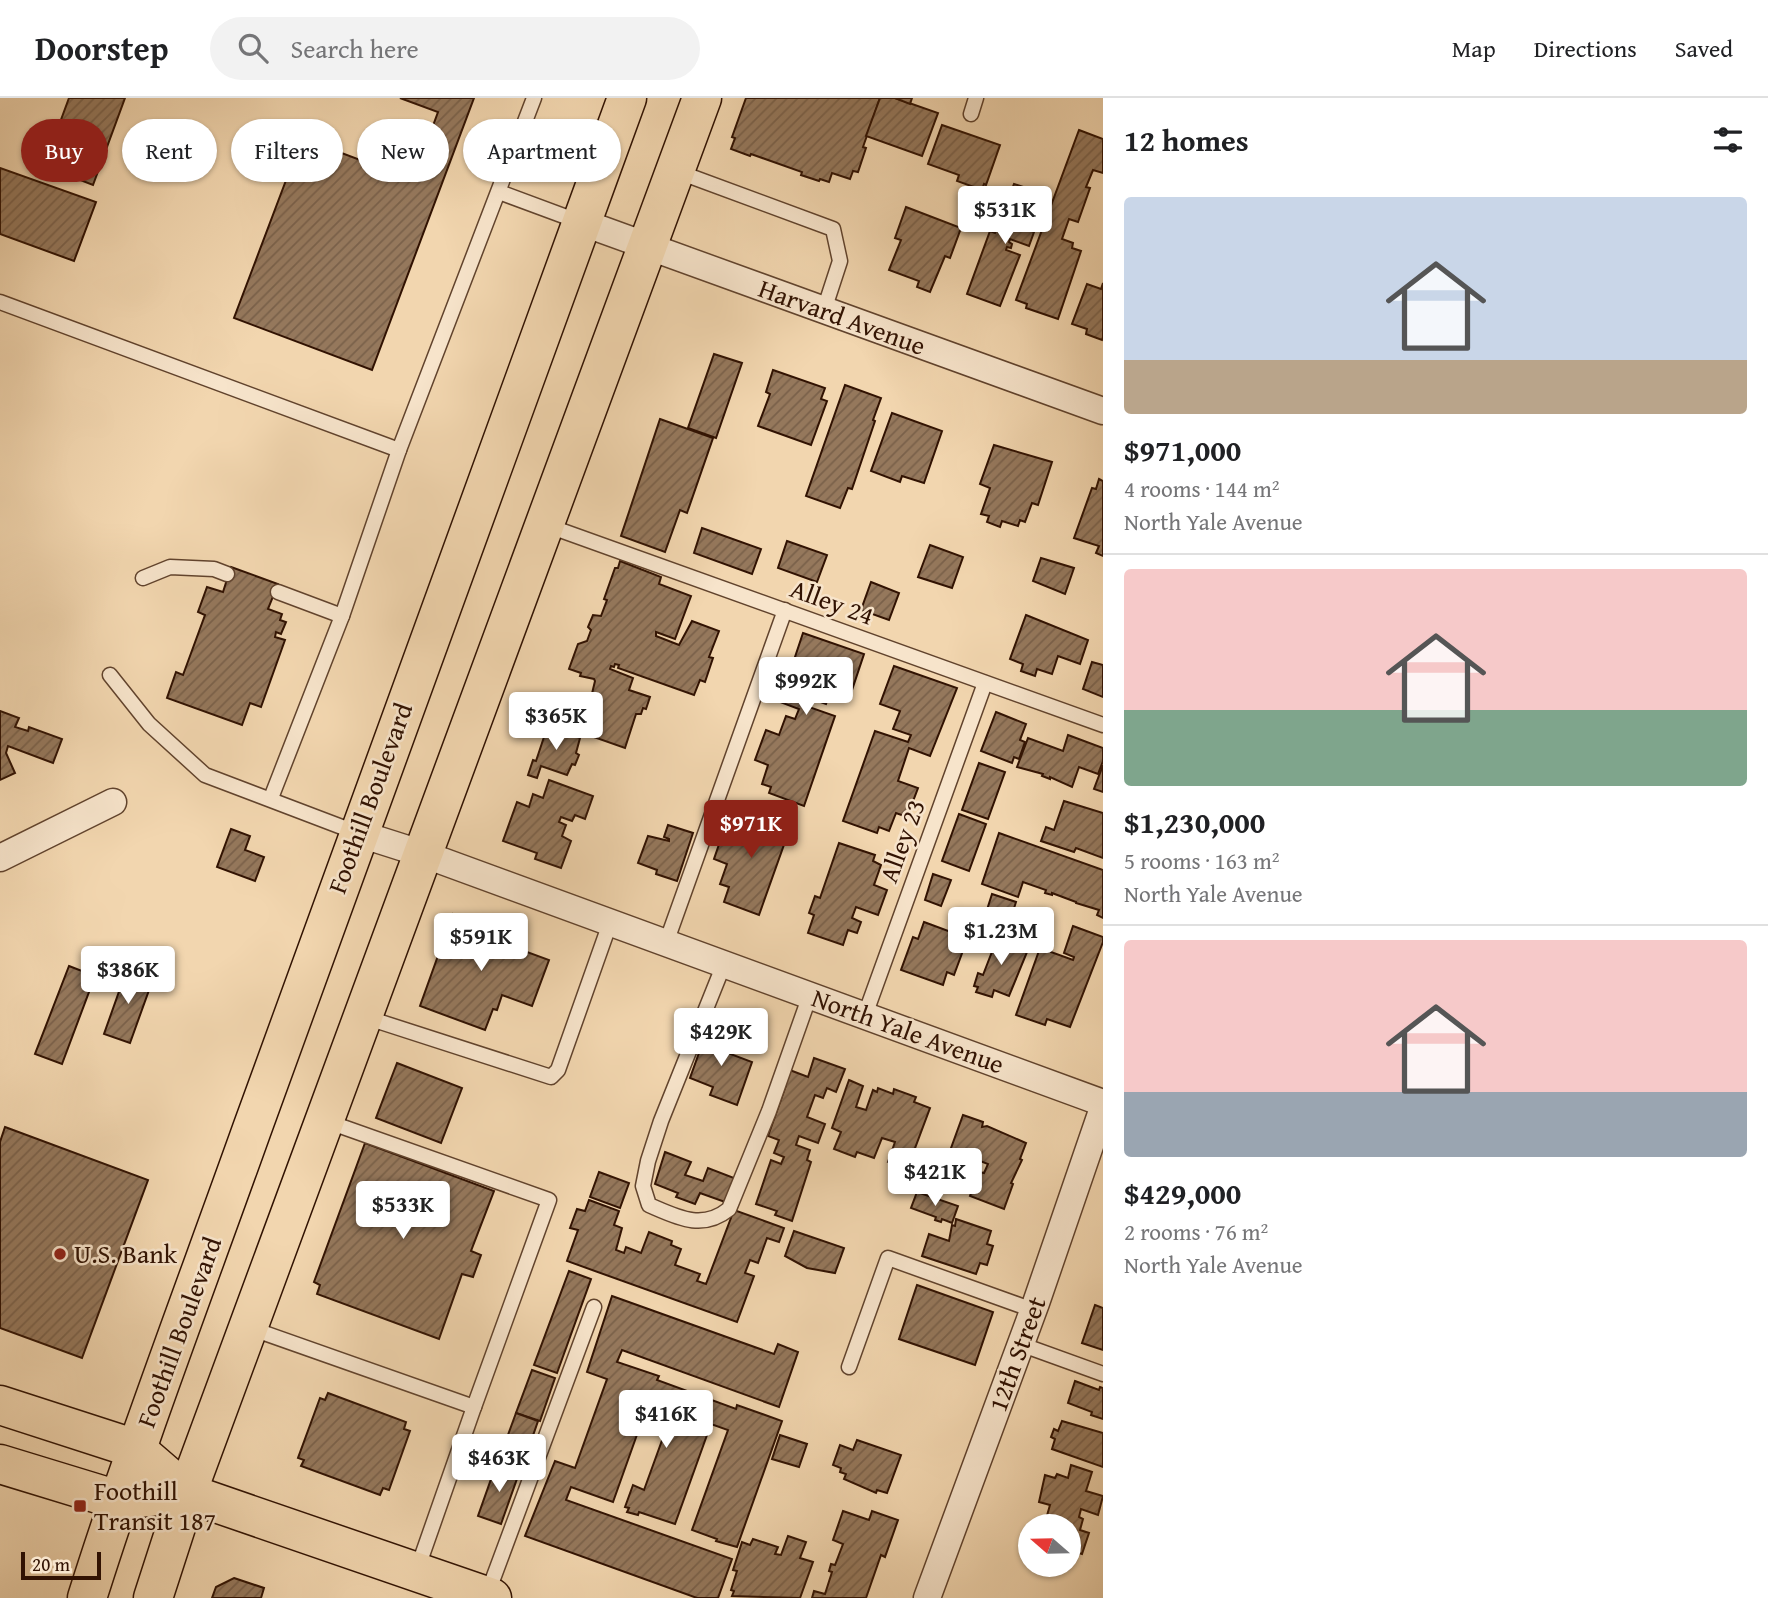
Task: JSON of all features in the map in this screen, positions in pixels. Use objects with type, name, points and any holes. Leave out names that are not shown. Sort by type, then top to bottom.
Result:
[{"type":"main road","name":"Foothill Boulevard","points":[[87,1598],[136,1448],[357,833],[627,98]]},
{"type":"main road","points":[[153,1598],[187,1493],[702,98]]},
{"type":"main road","points":[[0,1405],[136,1448],[187,1493],[489,1597]]},
{"type":"main road","points":[[0,1464],[118,1500],[187,1493]]},
{"type":"street","name":"Harvard Avenue","points":[[581,222],[1103,411]]},
{"type":"street","points":[[0,858],[113,802]]},
{"type":"street","name":"North Yale Avenue","points":[[357,833],[423,854],[865,1015],[1103,1106]]},
{"type":"street","name":"12th Street","points":[[927,1598],[1033,1310],[1103,1106]]},
{"type":"lane","points":[[271,799],[342,616],[399,450],[534,98]]},
{"type":"lane","points":[[971,114],[976,98]]},
{"type":"lane","points":[[675,170],[833,229],[840,261],[824,310]]},
{"type":"lane","points":[[499,192],[581,222]]},
{"type":"lane","points":[[0,302],[399,450]]},
{"type":"lane","name":"Alley 24","points":[[545,524],[1103,725]]},
{"type":"lane","points":[[143,578],[170,567],[214,569],[227,574]]},
{"type":"lane","points":[[278,592],[342,616]]},
{"type":"lane","points":[[666,943],[785,610]]},
{"type":"lane","points":[[110,675],[149,724],[205,775],[357,833]]},
{"type":"lane","name":"Alley 23","points":[[865,1015],[985,683]]},
{"type":"lane","points":[[364,1017],[551,1077],[558,1070],[610,923]]},
{"type":"lane","points":[[724,964],[661,1121],[648,1161],[643,1186],[649,1205],[670,1214],[700,1221],[717,1218],[729,1209],[769,1111],[810,995]]},
{"type":"lane","points":[[325,1121],[550,1200],[417,1572]]},
{"type":"lane","points":[[849,1367],[888,1258],[1033,1310]]},
{"type":"lane","points":[[489,1597],[594,1307]]},
{"type":"lane","points":[[248,1327],[474,1407]]},
{"type":"lane","points":[[1020,1344],[1103,1374]]},
{"type":"building","points":[[69,98],[125,98],[108,144],[108,119],[61,119]]},
{"type":"building","points":[[400,98],[474,98],[466,119],[463,119],[463,127],[449,165],[449,119],[435,119],[438,112]]},
{"type":"building","points":[[746,98],[880,98],[863,147],[866,148],[858,172],[853,171],[850,179],[832,173],[829,182],[819,181],[801,175],[802,172],[731,149],[735,138],[732,137]]},
{"type":"building","points":[[880,98],[895,98],[938,113],[922,156],[866,136]]},
{"type":"building","points":[[895,98],[912,98],[910,104]]},
{"type":"building","points":[[942,125],[1000,145],[982,190],[957,181],[959,175],[928,164]]},
{"type":"building","points":[[1079,130],[1103,139],[1103,173],[1093,170],[1086,187],[1090,188],[1078,222],[1069,219],[1062,239],[1073,243],[1072,248],[1081,251],[1058,319],[1026,308],[1027,304],[1016,300]]},
{"type":"building","points":[[343,154],[357,159],[357,182],[442,182],[372,370],[234,318],[285,182],[343,182]]},
{"type":"building","points":[[0,168],[21,175],[21,182],[40,182],[96,202],[74,261],[0,234]]},
{"type":"building","points":[[1014,184],[1048,195],[1039,218],[1020,211],[1015,224],[1034,232],[1029,246],[1010,239],[1011,248],[1007,247],[1006,250],[1020,255],[1000,306],[967,294],[990,231],[995,233]]},
{"type":"building","points":[[906,207],[961,228],[950,258],[945,256],[930,292],[917,287],[919,281],[889,270],[901,240],[895,238]]},
{"type":"building","points":[[1103,283],[1102,340],[1086,334],[1087,329],[1072,324],[1087,284],[1101,289]]},
{"type":"building","points":[[714,354],[742,363],[716,438],[688,428]]},
{"type":"building","points":[[773,370],[825,388],[821,399],[827,401],[811,445],[758,426],[770,394],[766,392]]},
{"type":"building","points":[[845,385],[881,398],[852,489],[848,488],[840,508],[806,496]]},
{"type":"building","points":[[892,413],[942,431],[924,483],[902,476],[900,482],[871,471]]},
{"type":"building","points":[[660,419],[713,438],[687,513],[680,510],[665,552],[621,536]]},
{"type":"building","points":[[994,445],[1052,462],[1038,505],[1032,503],[1025,522],[1020,520],[1018,526],[1002,521],[1000,527],[987,522],[989,516],[981,514],[990,488],[980,484]]},
{"type":"building","points":[[1099,479],[1103,481],[1103,556],[1096,553],[1099,546],[1074,538],[1092,488],[1096,489]]},
{"type":"building","points":[[702,528],[761,549],[752,574],[694,553]]},
{"type":"building","points":[[787,541],[827,555],[817,582],[778,568]]},
{"type":"building","points":[[930,545],[963,557],[952,588],[918,577]]},
{"type":"building","points":[[1041,558],[1074,568],[1065,594],[1033,581]]},
{"type":"building","points":[[620,561],[661,577],[659,584],[691,596],[675,639],[656,632],[656,636],[679,645],[692,621],[719,631],[709,657],[713,658],[705,682],[700,680],[694,695],[618,668],[619,665],[611,666],[610,669],[633,678],[629,690],[650,697],[646,709],[643,708],[641,714],[636,714],[625,748],[585,734],[595,708],[589,706],[595,681],[569,669],[578,644],[587,641],[591,630],[588,627],[593,615],[601,616],[607,600],[604,599]]},
{"type":"building","points":[[231,567],[278,584],[268,609],[282,614],[280,620],[286,622],[281,634],[276,632],[275,637],[285,640],[261,707],[250,703],[242,725],[167,698],[176,672],[183,675],[205,615],[198,612],[207,587],[223,592]]},
{"type":"building","points":[[871,582],[899,593],[889,620],[861,610]]},
{"type":"building","points":[[1026,615],[1088,640],[1080,664],[1058,656],[1052,674],[1037,669],[1035,676],[1021,671],[1023,664],[1010,659]]},
{"type":"building","points":[[803,633],[864,654],[851,693],[832,687],[826,704],[809,698],[806,706],[835,716],[804,806],[769,793],[771,787],[762,784],[768,765],[755,760],[766,730],[779,735],[786,716],[795,719],[799,709],[780,702]]},
{"type":"building","points":[[1092,662],[1103,665],[1103,697],[1083,689]]},
{"type":"building","points":[[894,666],[957,688],[930,756],[909,748],[898,781],[918,788],[907,817],[896,813],[889,831],[879,827],[877,833],[843,821],[875,731],[908,742],[911,735],[893,729],[900,711],[880,704]]},
{"type":"building","points":[[0,711],[19,718],[15,727],[28,731],[29,727],[62,739],[53,763],[8,746],[6,753],[15,773],[0,780]]},
{"type":"building","points":[[996,712],[1026,724],[1020,740],[1025,742],[1019,759],[1014,757],[1012,763],[981,751]]},
{"type":"building","points":[[548,725],[580,738],[576,753],[579,755],[567,775],[541,766],[537,778],[528,775],[533,760],[536,761]]},
{"type":"building","points":[[1068,735],[1103,748],[1103,761],[1098,774],[1079,767],[1072,787],[1042,776],[1043,774],[1017,767],[1028,738],[1063,751]]},
{"type":"building","points":[[979,763],[1005,772],[988,819],[962,810]]},
{"type":"building","points":[[1103,765],[1103,792],[1094,789]]},
{"type":"building","points":[[549,780],[593,796],[585,819],[575,815],[572,821],[561,817],[559,822],[566,825],[562,836],[571,841],[561,868],[535,859],[537,853],[503,841],[517,802],[529,807],[533,794],[543,798]]},
{"type":"building","points":[[1064,801],[1103,813],[1103,858],[1076,848],[1074,852],[1041,841],[1046,827],[1054,830]]},
{"type":"building","points":[[747,812],[755,815],[756,812],[791,825],[759,915],[724,902],[729,887],[720,884],[727,864],[714,859],[724,830],[738,835]]},
{"type":"building","points":[[959,814],[986,824],[969,871],[942,861]]},
{"type":"building","points":[[668,825],[693,833],[677,881],[656,874],[657,870],[638,863],[648,836],[669,841],[664,837]]},
{"type":"building","points":[[231,829],[250,836],[245,850],[264,857],[255,881],[217,867]]},
{"type":"building","points":[[999,833],[1103,870],[1103,918],[1097,915],[1099,910],[1052,893],[1045,893],[1046,890],[1023,882],[1018,897],[982,884]]},
{"type":"building","points":[[839,843],[875,855],[873,861],[881,865],[874,885],[887,890],[878,915],[856,907],[852,918],[861,922],[857,933],[848,930],[843,945],[808,933],[814,915],[809,913],[815,896],[820,898]]},
{"type":"building","points":[[933,874],[951,880],[941,906],[925,900]]},
{"type":"building","points":[[992,894],[1016,902],[1009,924],[1005,926],[986,920]]},
{"type":"building","points":[[453,914],[519,939],[516,948],[549,960],[532,1006],[502,995],[485,1030],[420,1006]]},
{"type":"building","points":[[924,922],[970,939],[954,975],[947,972],[943,985],[901,970],[913,937],[918,939]]},
{"type":"building","points":[[1073,926],[1103,937],[1103,942],[1070,1027],[1047,1019],[1045,1025],[1016,1015],[1040,948],[1073,960],[1074,957],[1064,953]]},
{"type":"building","points":[[1000,931],[1017,938],[1013,947],[1027,952],[1009,996],[994,990],[992,997],[976,992],[978,987],[974,986],[978,973],[983,975]]},
{"type":"building","points":[[69,966],[95,976],[62,1064],[35,1054]]},
{"type":"building","points":[[127,969],[153,979],[130,1043],[104,1034]]},
{"type":"building","points":[[708,1028],[731,1036],[725,1052],[752,1062],[737,1105],[710,1095],[713,1087],[690,1078]]},
{"type":"building","points":[[814,1058],[845,1069],[836,1092],[827,1088],[823,1098],[815,1095],[807,1117],[825,1124],[818,1143],[799,1136],[796,1145],[810,1150],[807,1160],[811,1162],[792,1221],[775,1215],[777,1211],[756,1204],[771,1160],[781,1164],[784,1157],[774,1153],[779,1140],[768,1136],[786,1085],[787,1069],[808,1077]]},
{"type":"building","points":[[397,1063],[462,1088],[441,1143],[376,1118]]},
{"type":"building","points":[[849,1080],[863,1086],[856,1107],[866,1110],[873,1090],[877,1092],[878,1088],[893,1094],[894,1089],[916,1097],[914,1102],[930,1108],[914,1151],[917,1152],[913,1164],[909,1163],[907,1169],[888,1162],[895,1142],[882,1138],[874,1158],[857,1152],[855,1157],[834,1149],[841,1132],[832,1128]]},
{"type":"building","points":[[963,1115],[983,1122],[982,1127],[987,1126],[1026,1143],[1004,1209],[970,1196],[979,1172],[984,1173],[988,1164],[970,1157],[966,1169],[962,1168],[958,1178],[946,1173],[949,1163],[946,1162]]},
{"type":"building","name":"U.S. Bank","points":[[5,1127],[148,1180],[82,1358],[0,1328],[0,1142]]},
{"type":"building","points":[[365,1143],[494,1191],[471,1251],[481,1255],[473,1277],[462,1274],[439,1339],[317,1294],[320,1285],[314,1282]]},
{"type":"building","points":[[665,1152],[691,1162],[685,1175],[703,1181],[708,1168],[734,1178],[725,1202],[700,1193],[695,1204],[676,1197],[678,1193],[655,1184]]},
{"type":"building","points":[[599,1172],[629,1183],[620,1208],[590,1197]]},
{"type":"building","points":[[917,1192],[958,1206],[952,1223],[942,1219],[941,1222],[935,1220],[936,1217],[911,1208]]},
{"type":"building","points":[[589,1200],[619,1211],[614,1225],[622,1228],[616,1250],[624,1253],[626,1247],[641,1253],[649,1232],[672,1241],[671,1245],[681,1249],[675,1265],[700,1274],[697,1281],[706,1284],[734,1210],[784,1228],[779,1242],[767,1238],[758,1263],[750,1260],[745,1273],[754,1276],[737,1322],[567,1261],[578,1230],[570,1228],[577,1209],[585,1211]]},
{"type":"building","points":[[956,1219],[991,1231],[987,1244],[993,1246],[987,1265],[980,1263],[976,1274],[922,1256],[929,1234],[949,1241]]},
{"type":"building","points":[[794,1231],[844,1248],[835,1273],[807,1268],[785,1256]]},
{"type":"building","points":[[569,1271],[591,1279],[557,1373],[534,1365]]},
{"type":"building","points":[[917,1285],[993,1312],[975,1365],[899,1339]]},
{"type":"building","points":[[612,1296],[774,1354],[778,1344],[798,1352],[779,1407],[622,1350],[617,1362],[659,1376],[657,1380],[736,1409],[737,1405],[782,1421],[737,1547],[692,1530],[728,1430],[711,1424],[675,1524],[639,1512],[638,1515],[627,1512],[629,1508],[625,1507],[633,1485],[644,1490],[673,1410],[649,1401],[613,1502],[571,1487],[566,1500],[732,1559],[718,1598],[697,1598],[525,1536],[555,1461],[575,1468],[607,1379],[587,1372]]},
{"type":"building","points":[[1095,1305],[1103,1308],[1103,1350],[1082,1343]]},
{"type":"building","points":[[532,1370],[555,1378],[540,1421],[516,1413]]},
{"type":"building","points":[[1075,1381],[1099,1390],[1100,1387],[1103,1388],[1103,1419],[1068,1403]]},
{"type":"building","points":[[328,1393],[406,1422],[404,1429],[410,1431],[389,1490],[383,1488],[380,1495],[301,1466],[304,1460],[298,1458],[320,1398],[325,1400]]},
{"type":"building","points":[[516,1413],[538,1421],[520,1473],[497,1465]]},
{"type":"building","points":[[1062,1421],[1103,1433],[1103,1467],[1052,1449],[1055,1439],[1051,1437],[1054,1429],[1058,1431]]},
{"type":"building","points":[[780,1435],[807,1444],[799,1467],[772,1459]]},
{"type":"building","points":[[857,1440],[901,1455],[887,1493],[877,1490],[876,1493],[844,1479],[846,1474],[833,1465],[840,1445],[853,1450]]},
{"type":"building","points":[[496,1465],[519,1473],[501,1524],[478,1516]]},
{"type":"building","points":[[1071,1465],[1092,1472],[1086,1491],[1103,1496],[1098,1515],[1081,1509],[1080,1514],[1047,1514],[1050,1505],[1039,1502],[1045,1475],[1055,1478],[1057,1474],[1068,1478]]},
{"type":"building","points":[[843,1511],[869,1520],[872,1511],[898,1520],[885,1557],[881,1555],[866,1598],[812,1598],[814,1591],[825,1594],[832,1572],[829,1571],[831,1564],[835,1565],[843,1544],[833,1540]]},
{"type":"building","points":[[1082,1531],[1089,1533],[1082,1554]]},
{"type":"building","points":[[788,1536],[806,1542],[800,1558],[813,1562],[800,1598],[732,1596],[734,1591],[731,1590],[737,1571],[733,1570],[742,1542],[750,1545],[753,1539],[778,1547],[775,1554],[781,1555]]},
{"type":"building","points":[[234,1578],[264,1588],[261,1598],[212,1598],[216,1587]]},
{"type":"place","name":"U.S. Bank","points":[[60,1254]]},
{"type":"place","name":"Foothill Transit 187","points":[[80,1506]]}]
